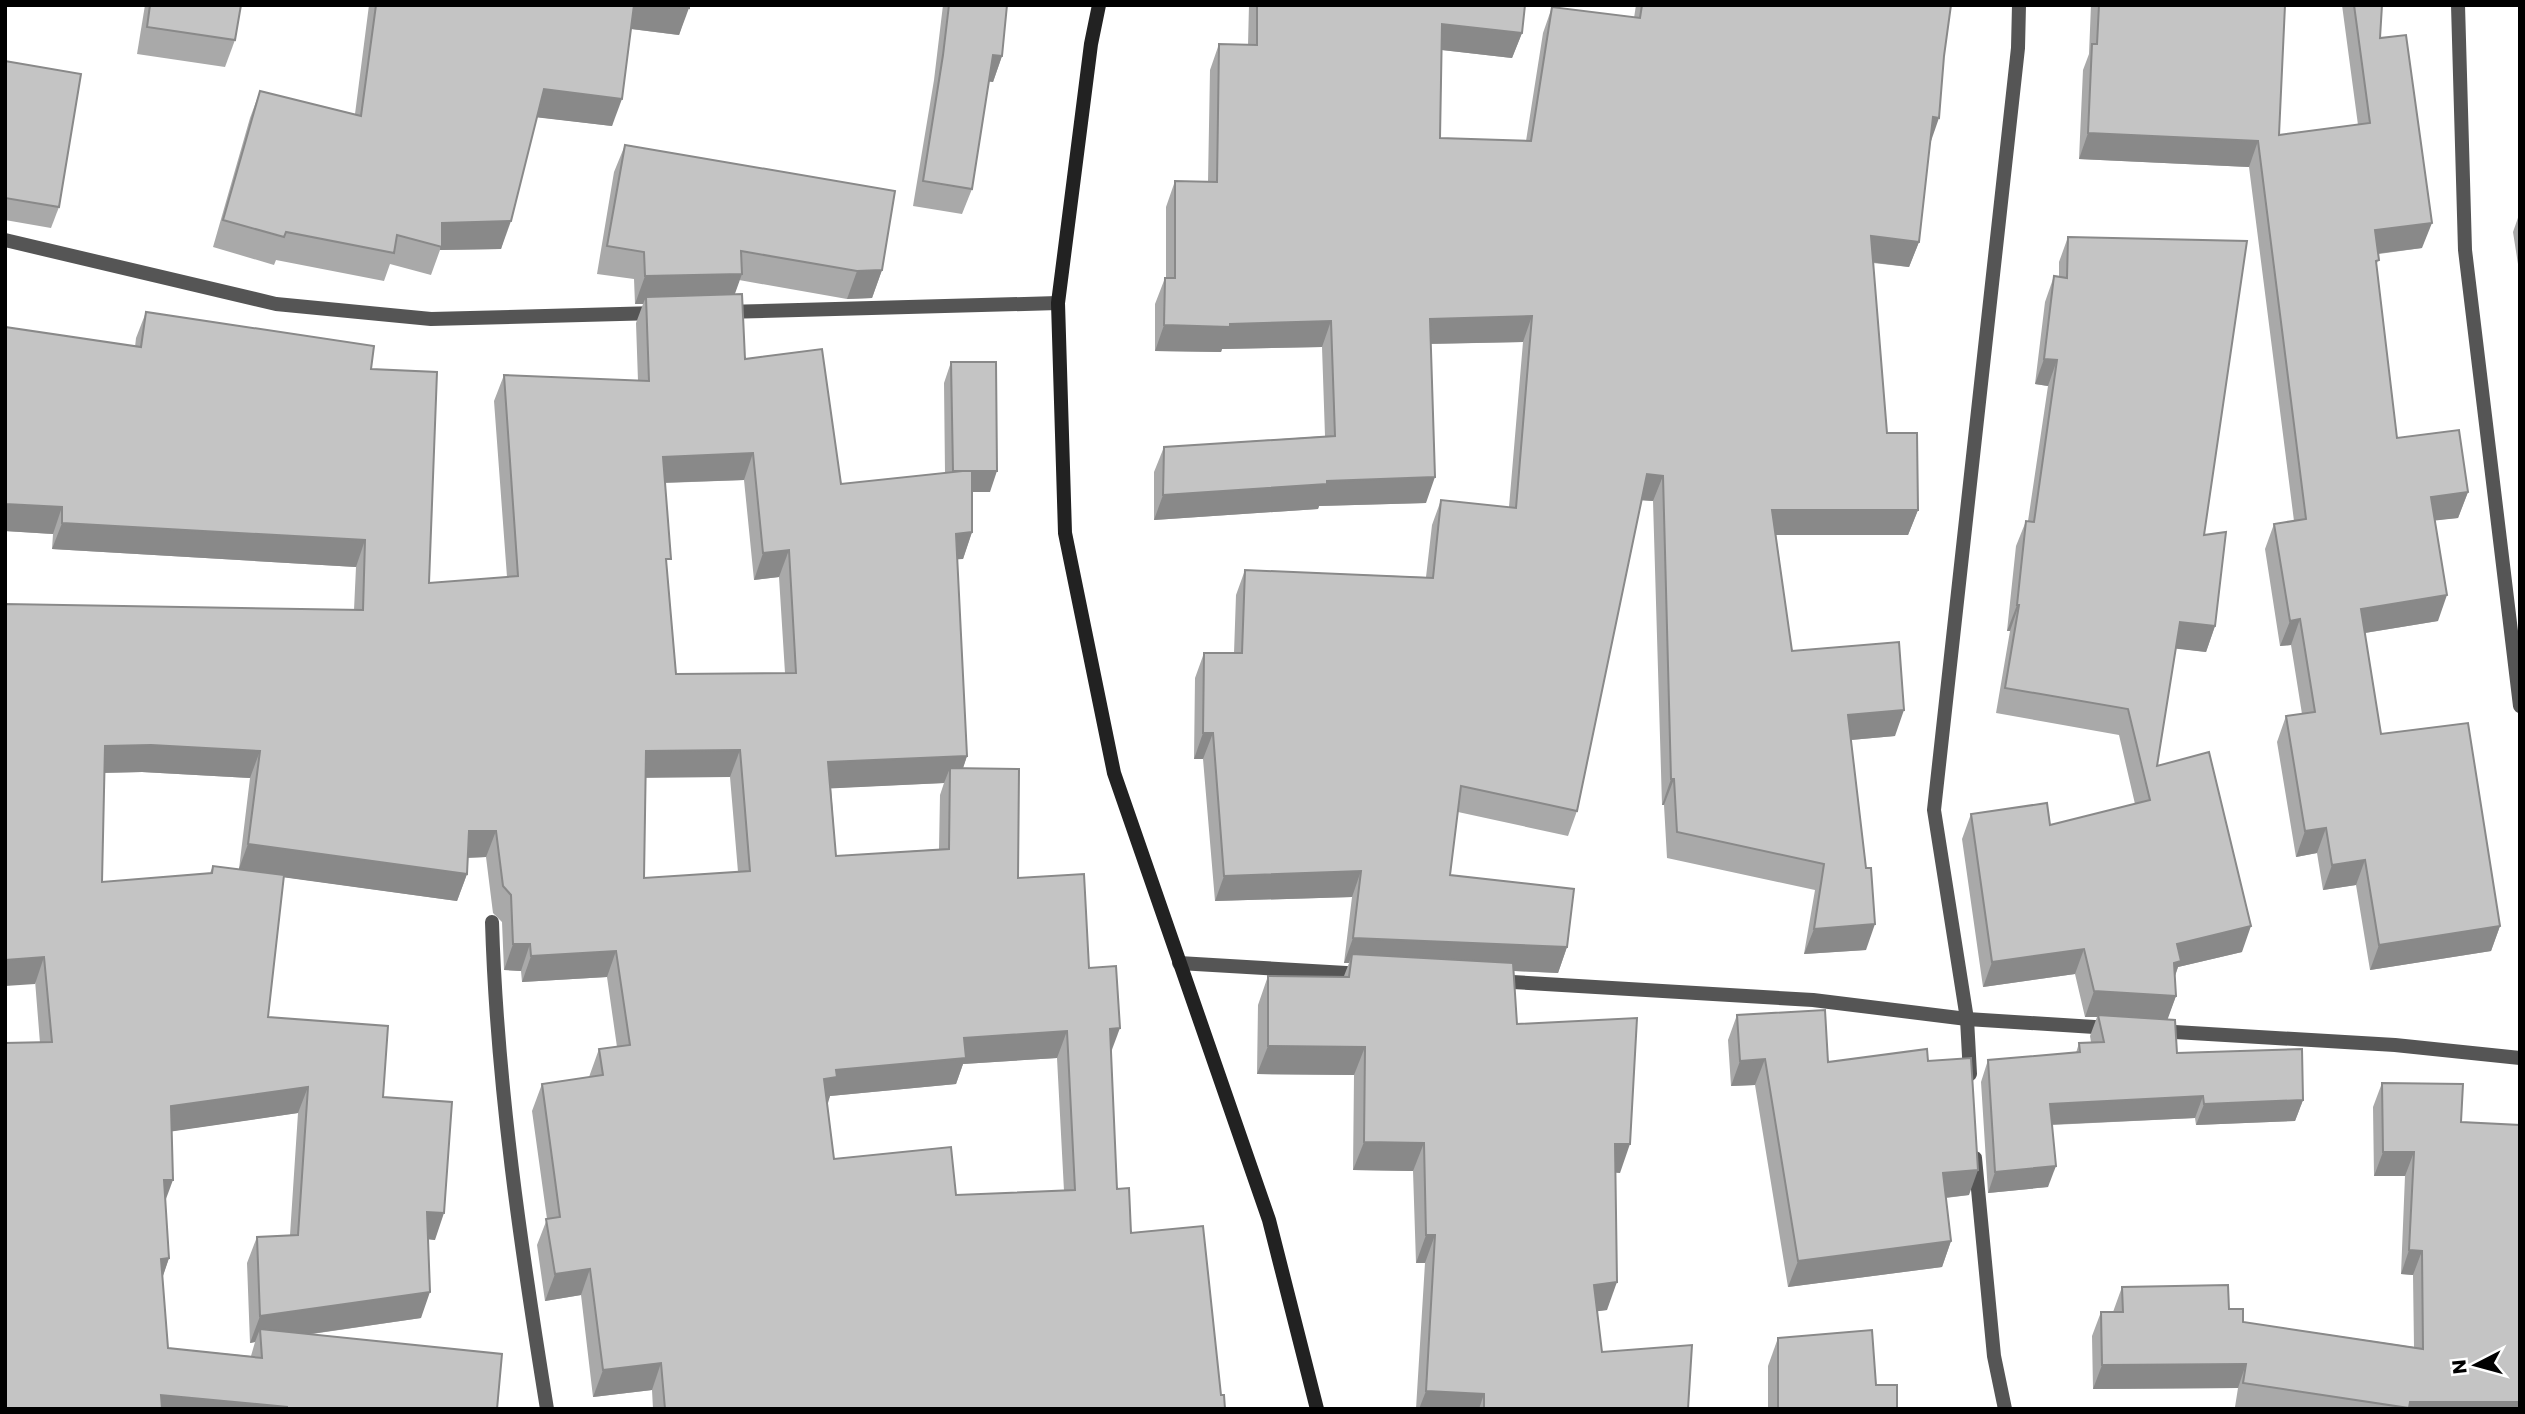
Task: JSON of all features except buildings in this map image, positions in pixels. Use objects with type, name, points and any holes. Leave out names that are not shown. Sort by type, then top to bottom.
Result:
[{"type":"main road","points":[[1099,5],[1091,44],[1058,303],[1065,533],[1114,773],[1269,1220],[1317,1409]]},
{"type":"street","points":[[1971,1086],[1966,1019],[1934,810],[2018,48],[2019,5]]},
{"type":"street","points":[[2458,5],[2465,250],[2513,594],[2520,706]]},
{"type":"street","points":[[5,240],[276,304],[431,319],[668,313]]},
{"type":"street","points":[[709,312],[1058,303]]},
{"type":"street","points":[[492,922],[494,995],[518,1232],[547,1409]]},
{"type":"street","points":[[1180,963],[1372,974]]},
{"type":"street","points":[[1483,981],[1813,1000],[1966,1019],[2119,1028]]},
{"type":"street","points":[[2146,1030],[2395,1045],[2520,1058]]},
{"type":"street","points":[[1974,1139],[1994,1356],[2005,1409]]}]
